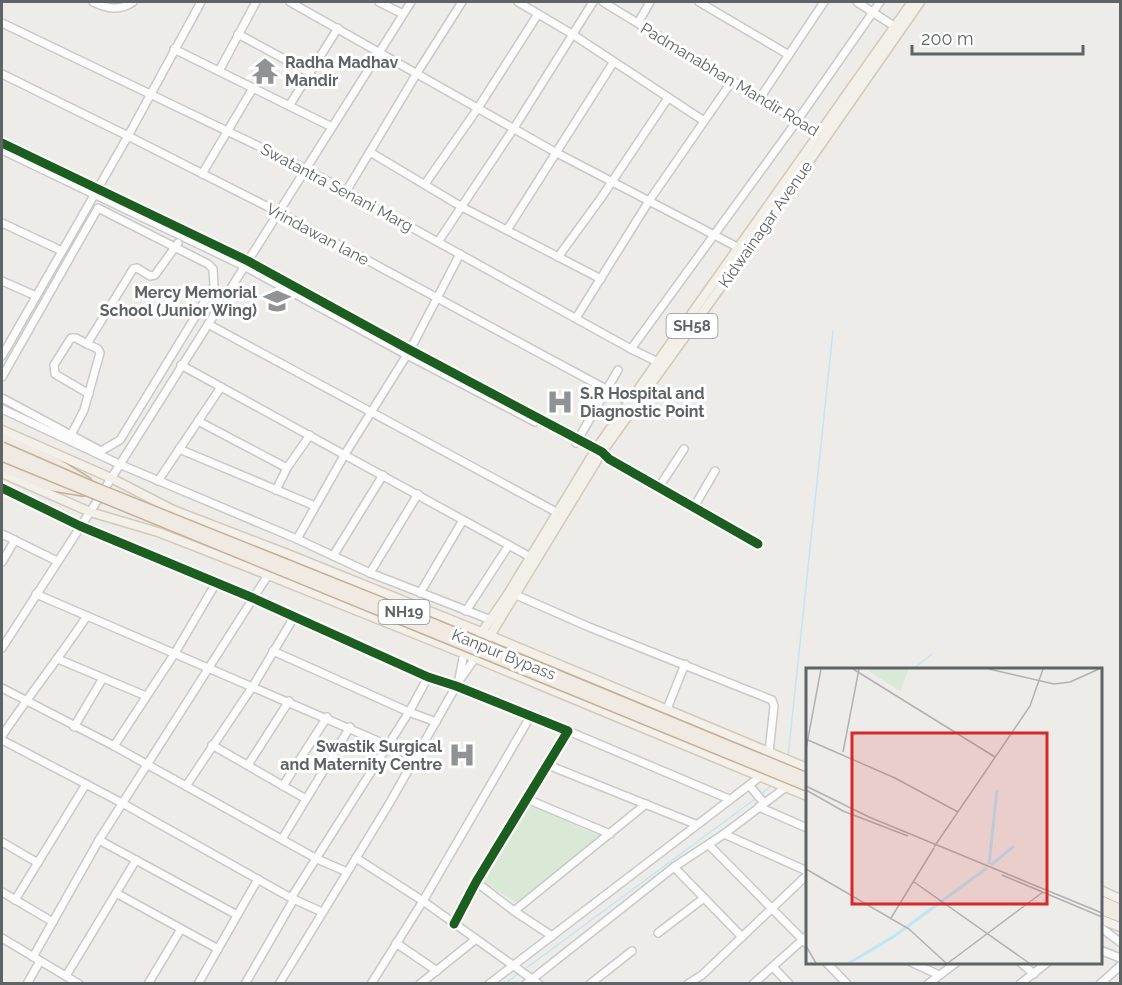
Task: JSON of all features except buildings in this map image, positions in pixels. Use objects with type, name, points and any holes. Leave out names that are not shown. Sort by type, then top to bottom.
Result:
[{"type":"highway","points":[[2,438],[66,468],[96,488]]},
{"type":"highway","name":"Kanpur Bypass","points":[[2,447],[96,488],[388,605],[806,778]]},
{"type":"highway","name":"Kanpur Bypass","points":[[2,456],[806,786]]},
{"type":"highway","points":[[2,466],[47,485],[83,491]]},
{"type":"highway","points":[[1101,900],[1120,909]]},
{"type":"highway","points":[[1101,909],[1120,918]]},
{"type":"main road","name":"Kidwainagar Avenue","points":[[464,653],[486,634],[516,595],[558,513],[897,28],[912,2]]},
{"type":"main road","name":"Kidwainagar Avenue","points":[[897,28],[920,2]]},
{"type":"main road","name":"Kidwainagar Avenue","points":[[475,658],[491,620],[534,559],[630,402],[662,364]]},
{"type":"main road","points":[[2,430],[111,478],[173,510],[486,634],[805,767]]},
{"type":"main road","points":[[2,473],[90,512],[158,531],[464,653],[806,796]]},
{"type":"main road","points":[[1101,890],[1120,899]]},
{"type":"main road","points":[[1101,922],[1120,927]]},
{"type":"street","points":[[93,2],[107,9],[124,7],[133,2]]},
{"type":"street","points":[[2,356],[128,136],[201,2]]},
{"type":"street","points":[[219,70],[256,2]]},
{"type":"street","points":[[290,2],[555,152],[742,250]]},
{"type":"street","points":[[379,2],[403,14]]},
{"type":"street","points":[[2,648],[411,2]]},
{"type":"street","points":[[347,190],[462,2]]},
{"type":"street","points":[[518,2],[572,34],[704,121]]},
{"type":"street","points":[[438,242],[514,129],[593,2]]},
{"type":"street","name":"Padmanabhan Mandir Road","points":[[603,2],[822,136]]},
{"type":"street","points":[[638,23],[650,2]]},
{"type":"street","points":[[699,2],[789,55]]},
{"type":"street","points":[[760,98],[824,2]]},
{"type":"street","points":[[857,2],[897,28]]},
{"type":"street","points":[[631,349],[797,122],[880,2]]},
{"type":"street","points":[[425,184],[478,108],[538,14]]},
{"type":"street","name":"Swatantra Senani Marg","points":[[2,23],[347,190],[631,349],[662,364]]},
{"type":"street","points":[[290,106],[338,28]]},
{"type":"street","points":[[238,34],[310,73]]},
{"type":"street","points":[[174,49],[332,127]]},
{"type":"street","points":[[507,230],[613,63]]},
{"type":"street","name":"Vrindawan lane","points":[[2,74],[278,212],[630,402]]},
{"type":"street","points":[[576,318],[649,201],[732,81]]},
{"type":"street","points":[[202,174],[253,88]]},
{"type":"street","points":[[558,257],[669,98]]},
{"type":"street","points":[[2,143],[246,264],[408,353],[577,441],[758,544]]},
{"type":"street","points":[[2,150],[96,191]]},
{"type":"street","points":[[370,152],[462,207],[601,279]]},
{"type":"street","points":[[2,377],[98,208],[208,264],[213,269],[214,286],[120,440],[101,451],[2,398]]},
{"type":"street","points":[[2,223],[62,251]]},
{"type":"street","points":[[87,344],[133,269],[137,268],[150,276],[155,275],[183,234]]},
{"type":"street","points":[[297,539],[345,454],[408,353],[460,254]]},
{"type":"street","points":[[2,281],[36,296]]},
{"type":"street","points":[[207,324],[558,513]]},
{"type":"street","points":[[71,435],[80,419],[89,394],[99,353],[98,349],[76,338],[71,338],[53,370],[55,374],[89,394]]},
{"type":"street","points":[[181,365],[534,559]]},
{"type":"street","points":[[577,441],[618,370]]},
{"type":"street","points":[[158,481],[221,387]]},
{"type":"street","points":[[2,409],[119,464],[297,539],[370,573],[491,620]]},
{"type":"street","points":[[198,421],[287,468]]},
{"type":"street","points":[[276,490],[287,468],[310,435]]},
{"type":"street","points":[[179,449],[315,506]]},
{"type":"street","points":[[659,487],[684,449]]},
{"type":"street","points":[[694,507],[715,471]]},
{"type":"street","points":[[333,556],[383,475]]},
{"type":"street","points":[[2,488],[80,526],[253,598],[428,677],[457,683],[530,717],[729,799]]},
{"type":"street","points":[[370,573],[418,494]]},
{"type":"street","points":[[420,593],[463,520]]},
{"type":"street","points":[[2,534],[57,561]]},
{"type":"street","points":[[2,562],[15,540]]},
{"type":"street","points":[[466,611],[509,545]]},
{"type":"street","points":[[27,984],[53,922],[99,840],[268,575]]},
{"type":"street","points":[[114,746],[175,653],[216,583]]},
{"type":"street","points":[[36,594],[327,717],[415,757]]},
{"type":"street","points":[[516,595],[589,627],[772,700],[774,706],[769,752]]},
{"type":"street","points":[[87,616],[2,738],[292,898],[322,912]]},
{"type":"street","points":[[186,786],[253,686],[294,616]]},
{"type":"street","points":[[273,651],[436,722]]},
{"type":"street","points":[[457,683],[464,653]]},
{"type":"street","points":[[279,984],[356,858],[457,683],[475,658]]},
{"type":"street","points":[[58,659],[146,696]]},
{"type":"street","points":[[667,709],[685,664]]},
{"type":"street","points":[[245,984],[292,898],[409,712],[428,677]]},
{"type":"street","points":[[74,727],[103,678]]},
{"type":"street","points":[[2,688],[114,746],[317,859],[347,872]]},
{"type":"street","points":[[248,765],[289,701]]},
{"type":"street","points":[[283,786],[327,717]]},
{"type":"street","points":[[371,984],[423,901],[530,717]]},
{"type":"street","points":[[282,839],[350,728]]},
{"type":"street","points":[[454,924],[476,882],[568,731]]},
{"type":"street","points":[[212,745],[306,799]]},
{"type":"street","points":[[548,765],[695,824]]},
{"type":"street","points":[[489,984],[517,967],[552,936],[695,824],[764,777]]},
{"type":"street","points":[[15,900],[86,784]]},
{"type":"street","points":[[356,858],[423,901],[517,967],[532,981],[674,867],[724,834],[783,785]]},
{"type":"street","points":[[751,787],[761,803],[806,827]]},
{"type":"street","points":[[527,799],[610,834]]},
{"type":"street","points":[[514,911],[646,804]]},
{"type":"street","points":[[724,834],[806,873]]},
{"type":"street","points":[[99,840],[237,915]]},
{"type":"street","points":[[2,842],[38,863]]},
{"type":"street","points":[[709,845],[806,940],[753,984]]},
{"type":"street","points":[[66,976],[136,860]]},
{"type":"street","points":[[674,867],[742,938]]},
{"type":"street","points":[[688,984],[702,975],[742,938],[806,874]]},
{"type":"street","points":[[198,984],[258,879]]},
{"type":"street","points":[[476,882],[552,936]]},
{"type":"street","points":[[2,892],[53,922]]},
{"type":"street","points":[[116,893],[218,949]]},
{"type":"street","points":[[658,933],[704,898]]},
{"type":"street","points":[[1101,923],[1120,942]]},
{"type":"street","points":[[148,984],[181,929]]},
{"type":"street","points":[[2,939],[78,983]]},
{"type":"street","points":[[420,984],[476,939]]},
{"type":"street","points":[[396,943],[437,970]]},
{"type":"street","points":[[1101,950],[1120,958]]},
{"type":"street","points":[[590,984],[632,951]]},
{"type":"street","points":[[831,964],[847,984]]},
{"type":"street","points":[[913,964],[939,975]]},
{"type":"street","points":[[928,984],[956,964]]},
{"type":"street","points":[[1021,964],[1034,974]]},
{"type":"street","points":[[1020,984],[1047,964]]},
{"type":"street","points":[[1100,984],[1120,966]]},
{"type":"street","points":[[773,968],[789,984]]},
{"type":"green space","points":[[530,805],[602,837],[519,904],[483,882]]},
{"type":"waterway","points":[[788,757],[833,331]]},
{"type":"waterway","points":[[914,668],[932,654]]},
{"type":"waterway","points":[[801,762],[806,758]]},
{"type":"waterway","points":[[761,794],[771,786]]},
{"type":"waterway","points":[[525,969],[755,799]]},
{"type":"waterway","points":[[505,984],[519,973]]},
{"type":"cycle path","points":[[2,143],[248,261],[602,452],[609,459],[758,544]]},
{"type":"cycle path","points":[[2,488],[80,526],[253,598],[428,677],[568,731],[476,882],[454,924]]},
{"type":"place","name":"Radha Madhav Mandir","points":[[265,71]]},
{"type":"place","name":"Mercy Memorial School (Junior Wing)","points":[[277,301]]},
{"type":"place","name":"S.R Hospital and Diagnostic Point","points":[[560,402]]},
{"type":"place","name":"Swastik Surgical and Maternity Centre","points":[[462,755]]}]
